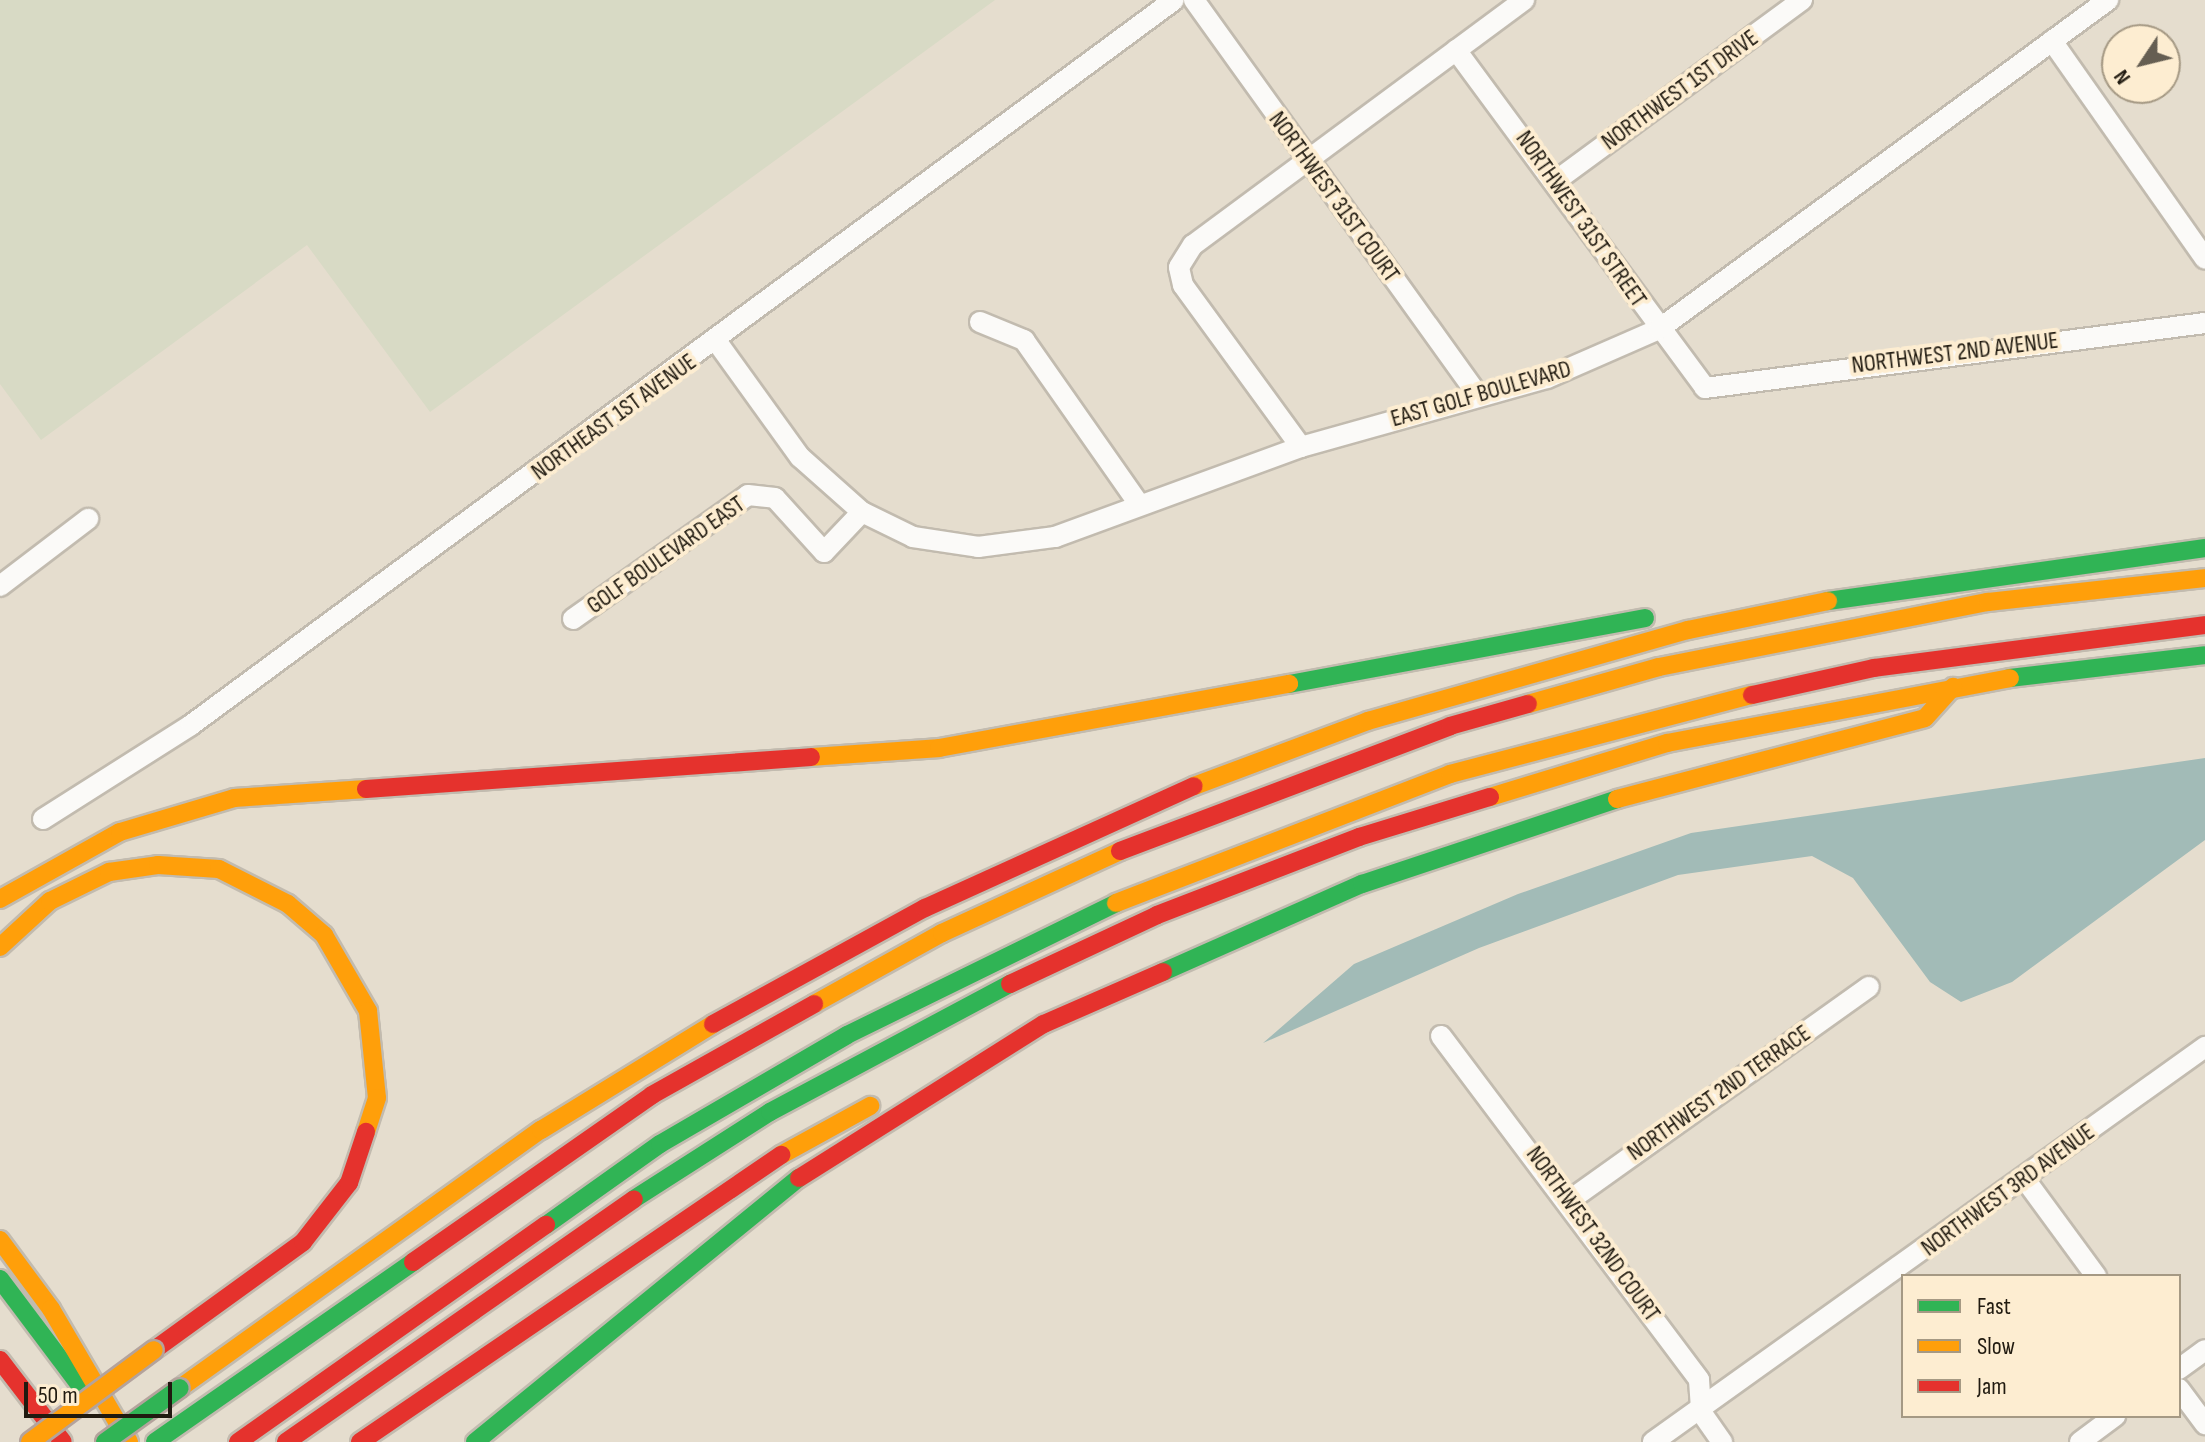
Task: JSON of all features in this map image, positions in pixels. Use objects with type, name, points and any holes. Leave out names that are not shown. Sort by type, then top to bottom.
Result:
[{"type":"main road","points":[[105,1442],[635,1071],[826,960],[1051,847],[1338,732],[1567,660],[1796,606],[2016,569],[2205,548]]},
{"type":"main road","points":[[1898,568],[2016,569]]},
{"type":"main road","points":[[155,1442],[652,1095],[900,954],[1139,842],[1435,731],[1659,667],[1988,602],[2205,578]]},
{"type":"main road","points":[[0,899],[120,832],[234,798],[939,748],[1766,591]]},
{"type":"main road","points":[[238,1442],[660,1144],[929,991],[1144,889],[1450,774],[1660,715],[1889,666],[2205,625]]},
{"type":"main road","points":[[286,1442],[677,1168],[863,1058],[1100,941],[1460,803],[1667,743],[1953,687],[2205,655]]},
{"type":"main road","points":[[475,1442],[767,1198],[1009,1042],[1195,952],[1362,884],[1681,778],[1925,718],[1953,687]]},
{"type":"main road","points":[[0,947],[32,914],[99,875],[158,865],[209,868],[306,918],[340,956],[368,1011],[377,1098],[349,1183],[303,1242],[30,1442]]},
{"type":"main road","points":[[360,1442],[754,1170],[979,1046],[1009,1042]]},
{"type":"main road","points":[[0,1240],[51,1309],[126,1442]]},
{"type":"main road","points":[[0,1279],[126,1442]]},
{"type":"main road","points":[[0,1360],[63,1442]]},
{"type":"street","name":"NORTHEAST 1ST AVENUE","points":[[43,819],[191,725],[717,342],[1174,0]]},
{"type":"street","name":"NORTHWEST 31ST COURT","points":[[1194,0],[1476,393]]},
{"type":"street","points":[[1301,447],[1183,285],[1179,267],[1193,245],[1524,0]]},
{"type":"street","name":"NORTHWEST 1ST DRIVE","points":[[1557,180],[1802,0]]},
{"type":"street","name":"EAST GOLF BOULEVARD","points":[[717,342],[800,457],[862,512],[913,537],[978,547],[1055,537],[1301,447],[1476,393],[1547,378],[1659,329],[2108,0]]},
{"type":"street","points":[[2052,41],[2205,259]]},
{"type":"street","name":"NORTHWEST 31ST STREET","points":[[1456,50],[1557,180],[1659,329],[1705,388]]},
{"type":"street","points":[[980,322],[1024,340],[1139,504]]},
{"type":"street","name":"NORTHWEST 2ND AVENUE","points":[[1705,388],[2205,323]]},
{"type":"street","name":"GOLF BOULEVARD EAST","points":[[573,619],[748,495],[775,498],[824,552],[862,512]]},
{"type":"street","points":[[2,581],[88,519]]},
{"type":"street","name":"NORTHWEST 2ND TERRACE","points":[[1570,1200],[1869,987]]},
{"type":"street","name":"NORTHWEST 32ND COURT","points":[[1441,1036],[1570,1200],[1699,1380],[1701,1412],[1722,1442]]},
{"type":"street","name":"NORTHWEST 3RD AVENUE","points":[[1653,1442],[1701,1412],[2205,1047]]},
{"type":"street","points":[[2024,1178],[2095,1274]]},
{"type":"street","points":[[2181,1368],[2205,1350]]},
{"type":"street","points":[[2181,1392],[2205,1424]]},
{"type":"street","points":[[2080,1442],[2112,1418]]},
{"type":"green space","points":[[0,0],[995,0],[430,412],[307,245],[41,440],[0,384]]},
{"type":"water","points":[[2205,758],[2205,840],[2012,982],[1961,1002],[1930,982],[1853,878],[1812,856],[1678,875],[1479,948],[1263,1043],[1354,964],[1518,894],[1691,833]]},
{"type":"traffic: fast","points":[[1828,601],[2205,548]]},
{"type":"traffic: fast","points":[[1289,684],[1645,618]]},
{"type":"traffic: fast","points":[[2010,678],[2205,655]]},
{"type":"traffic: fast","points":[[1163,972],[1362,884],[1617,799]]},
{"type":"traffic: fast","points":[[546,1225],[660,1144],[847,1035],[1116,903]]},
{"type":"traffic: fast","points":[[634,1199],[770,1112],[1010,984]]},
{"type":"traffic: fast","points":[[475,1442],[799,1178]]},
{"type":"traffic: fast","points":[[155,1442],[413,1262]]},
{"type":"traffic: fast","points":[[0,1279],[90,1399]]},
{"type":"traffic: fast","points":[[105,1442],[180,1388]]},
{"type":"traffic: slow","points":[[1528,704],[1659,667],[1988,602],[2205,578]]},
{"type":"traffic: slow","points":[[1194,786],[1368,721],[1688,630],[1828,601]]},
{"type":"traffic: slow","points":[[1490,797],[1667,743],[2010,678]]},
{"type":"traffic: slow","points":[[811,757],[939,748],[1289,684]]},
{"type":"traffic: slow","points":[[1617,799],[1925,718],[1953,687]]},
{"type":"traffic: slow","points":[[1116,903],[1450,774],[1752,695]]},
{"type":"traffic: slow","points":[[0,899],[120,832],[234,798],[366,789]]},
{"type":"traffic: slow","points":[[814,1004],[942,933],[1120,851]]},
{"type":"traffic: slow","points":[[0,947],[50,901],[109,872],[158,865],[219,869],[288,904],[324,935],[368,1011],[377,1098],[366,1132]]},
{"type":"traffic: slow","points":[[180,1388],[541,1130],[713,1024]]},
{"type":"traffic: slow","points":[[781,1155],[870,1106]]},
{"type":"traffic: slow","points":[[0,1240],[51,1309],[129,1442]]},
{"type":"traffic: slow","points":[[30,1442],[154,1350]]},
{"type":"traffic: jam","points":[[1752,695],[1874,668],[2205,625]]},
{"type":"traffic: jam","points":[[1120,851],[1450,726],[1528,704]]},
{"type":"traffic: jam","points":[[366,789],[811,757]]},
{"type":"traffic: jam","points":[[713,1024],[925,908],[1194,786]]},
{"type":"traffic: jam","points":[[1010,984],[1157,915],[1359,837],[1490,797]]},
{"type":"traffic: jam","points":[[799,1178],[1044,1024],[1163,972]]},
{"type":"traffic: jam","points":[[413,1262],[652,1095],[814,1004]]},
{"type":"traffic: jam","points":[[154,1350],[303,1242],[349,1183],[366,1132]]},
{"type":"traffic: jam","points":[[360,1442],[781,1155]]},
{"type":"traffic: jam","points":[[286,1442],[634,1199]]},
{"type":"traffic: jam","points":[[238,1442],[546,1225]]},
{"type":"traffic: jam","points":[[0,1360],[63,1442]]}]
